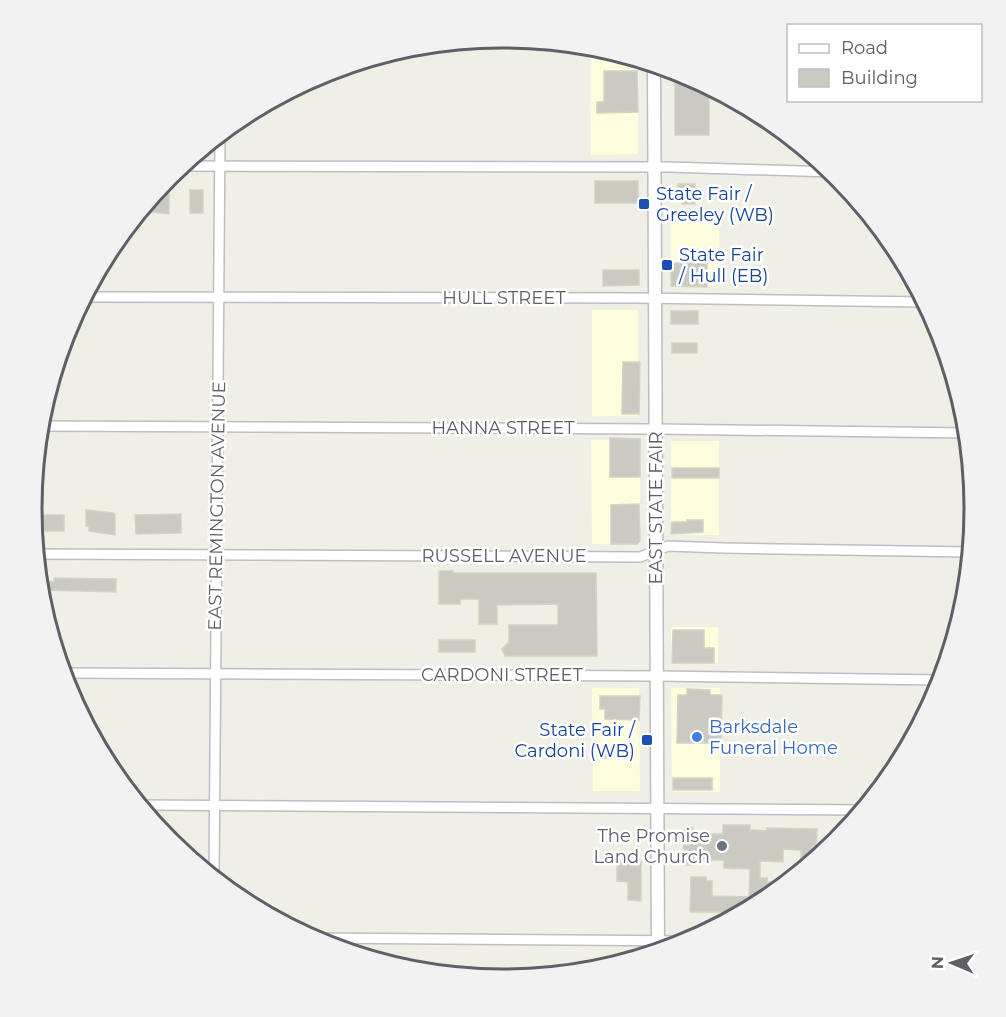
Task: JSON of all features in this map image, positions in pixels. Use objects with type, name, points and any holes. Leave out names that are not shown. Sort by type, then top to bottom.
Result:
[{"type":"street","name":"EAST STATE FAIR","points":[[654,73],[658,942]]},
{"type":"street","name":"EAST REMINGTON AVENUE","points":[[214,868],[220,145]]},
{"type":"street","points":[[195,166],[654,168],[817,172]]},
{"type":"street","name":"HULL STREET","points":[[94,297],[654,298],[914,302]]},
{"type":"street","name":"HANNA STREET","points":[[50,426],[957,433]]},
{"type":"street","name":"RUSSELL AVENUE","points":[[45,554],[640,557],[668,546],[962,552]]},
{"type":"street","name":"CARDONI STREET","points":[[73,674],[657,676],[931,680]]},
{"type":"street","points":[[150,805],[852,810]]},
{"type":"street","points":[[339,939],[648,946]]},
{"type":"shaded area","points":[[590,56],[638,68],[638,154],[591,155]]},
{"type":"shaded area","points":[[670,216],[719,216],[720,286],[671,287]]},
{"type":"shaded area","points":[[592,310],[638,310],[638,416],[592,416]]},
{"type":"shaded area","points":[[640,439],[640,544],[592,544],[591,440]]},
{"type":"shaded area","points":[[671,441],[719,441],[719,535],[671,535]]},
{"type":"shaded area","points":[[671,627],[718,627],[718,663],[671,663]]},
{"type":"shaded area","points":[[592,688],[639,688],[640,791],[593,791]]},
{"type":"shaded area","points":[[671,688],[720,688],[720,792],[672,792]]},
{"type":"shaded area","points":[[599,956],[614,956],[599,960]]},
{"type":"building","points":[[604,71],[637,71],[638,112],[597,113],[597,102],[604,102]]},
{"type":"building","points":[[675,81],[709,96],[709,135],[675,135]]},
{"type":"building","points":[[595,181],[638,181],[638,203],[595,203]]},
{"type":"building","points":[[678,184],[695,184],[695,204],[682,204],[682,195],[678,195]]},
{"type":"building","points":[[190,190],[203,190],[203,213],[190,213]]},
{"type":"building","points":[[166,194],[169,194],[169,214],[150,212]]},
{"type":"building","points":[[671,263],[707,263],[707,287],[671,286]]},
{"type":"building","points":[[603,270],[639,270],[639,285],[603,286]]},
{"type":"building","points":[[671,311],[698,311],[698,324],[671,324]]},
{"type":"building","points":[[672,343],[697,343],[697,353],[672,353]]},
{"type":"building","points":[[623,362],[640,362],[639,414],[622,414]]},
{"type":"building","points":[[610,438],[640,439],[640,477],[610,477]]},
{"type":"building","points":[[672,468],[719,468],[719,478],[672,478]]},
{"type":"building","points":[[639,504],[640,541],[637,544],[611,544],[611,505]]},
{"type":"building","points":[[86,510],[115,514],[115,535],[89,531],[89,526],[86,526]]},
{"type":"building","points":[[181,514],[181,533],[136,534],[135,515]]},
{"type":"building","points":[[42,515],[64,515],[64,531],[43,531]]},
{"type":"building","points":[[687,520],[703,520],[703,532],[671,534],[672,522],[687,522]]},
{"type":"building","points":[[439,571],[453,571],[453,573],[596,573],[597,656],[505,656],[502,649],[509,642],[509,625],[558,625],[558,604],[497,605],[497,624],[479,624],[479,599],[460,599],[460,604],[439,604]]},
{"type":"building","points":[[54,578],[116,579],[116,592],[50,590],[48,582],[54,582]]},
{"type":"building","points":[[673,630],[704,630],[704,648],[714,648],[714,663],[672,663]]},
{"type":"building","points":[[439,640],[475,640],[475,652],[439,652]]},
{"type":"building","points":[[687,689],[710,690],[710,695],[722,695],[721,743],[677,743],[678,695],[687,695]]},
{"type":"building","points":[[600,696],[640,696],[639,720],[605,719],[605,709],[600,709]]},
{"type":"building","points":[[600,748],[612,748],[612,758],[600,758]]},
{"type":"building","points":[[673,778],[712,778],[712,790],[673,790]]},
{"type":"building","points":[[723,825],[750,825],[750,830],[767,831],[767,828],[817,829],[816,846],[812,846],[812,850],[801,860],[801,850],[783,849],[783,862],[760,861],[760,878],[767,878],[767,882],[773,882],[759,892],[726,912],[690,912],[691,877],[706,877],[706,881],[712,881],[712,896],[749,897],[750,869],[724,868],[724,860],[693,860],[693,865],[684,865],[683,834],[685,834],[685,828],[693,828],[693,834],[723,834]]},
{"type":"building","points":[[617,861],[641,862],[641,901],[628,900],[628,882],[617,881]]},
{"type":"place","name":"State Fair / Greeley (WB)","points":[[644,204]]},
{"type":"place","name":"State Fair / Hull (EB)","points":[[667,265]]},
{"type":"place","name":"Barksdale Funeral Home","points":[[697,737]]},
{"type":"place","name":"State Fair / Cardoni (WB)","points":[[647,740]]},
{"type":"place","name":"The Promise Land Church","points":[[722,846]]}]
